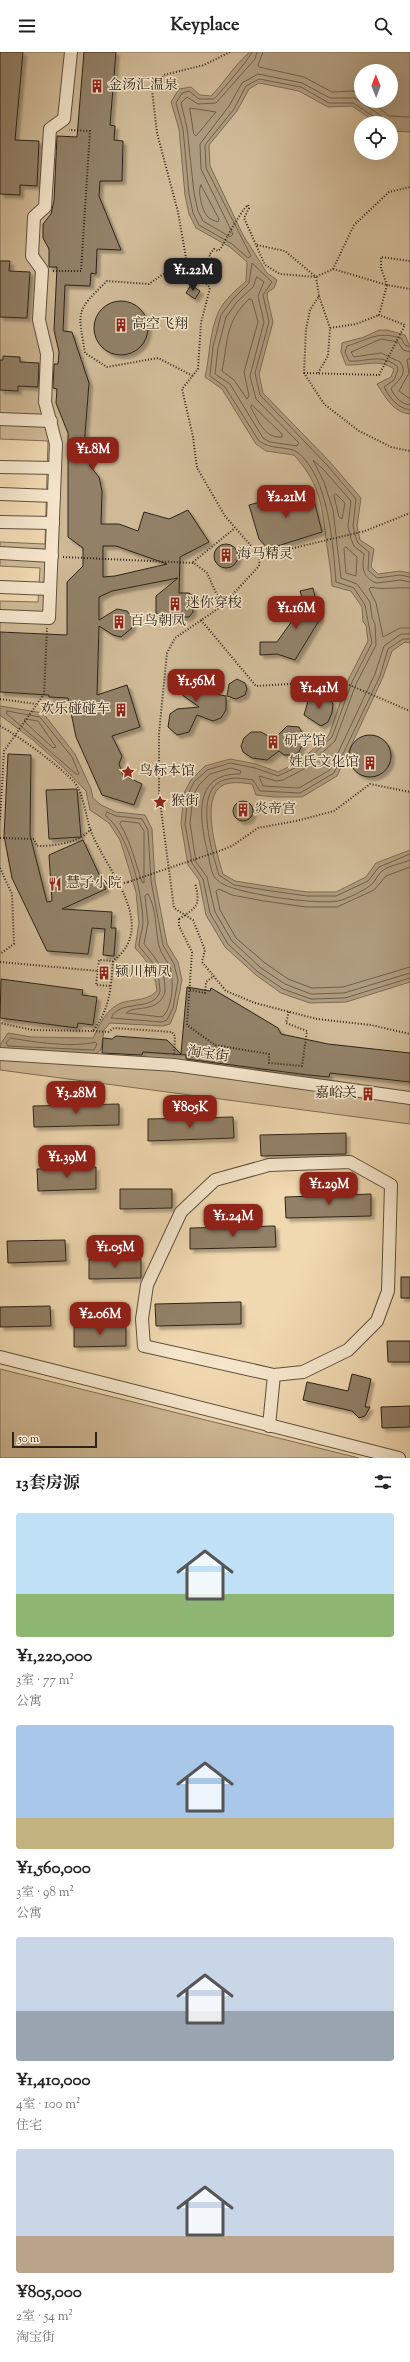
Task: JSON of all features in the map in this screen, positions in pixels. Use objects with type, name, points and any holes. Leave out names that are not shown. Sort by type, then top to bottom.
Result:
[{"type":"street","points":[[0,616],[49,618],[56,444],[45,402],[48,354],[39,320],[42,270],[32,256],[34,217],[45,207],[50,129],[64,119],[71,52]]},
{"type":"street","points":[[0,420],[51,421]]},
{"type":"street","points":[[0,467],[55,468]]},
{"type":"street","points":[[0,494],[54,496]]},
{"type":"street","points":[[0,522],[53,523]]},
{"type":"street","points":[[0,553],[52,556]]},
{"type":"street","points":[[0,587],[50,589]]},
{"type":"street","name":"淘宝街","points":[[0,1054],[174,1066],[410,1098]]},
{"type":"street","points":[[350,1162],[391,1185],[388,1291],[377,1321],[348,1350],[303,1372],[274,1375],[144,1346],[142,1319],[147,1285],[181,1212],[215,1180],[269,1165],[350,1162]]},
{"type":"street","points":[[0,1357],[399,1458]]},
{"type":"street","points":[[269,1426],[274,1375]]},
{"type":"path","points":[[230,52],[204,65],[164,75],[152,90],[157,133],[178,212],[186,258],[210,288],[201,323],[198,370],[182,389],[193,437],[197,468],[225,516],[260,556],[259,566],[222,606],[175,638],[167,653],[159,733],[159,794],[174,908],[193,920],[204,950],[202,962],[226,991],[255,1003],[317,1019],[371,1025],[410,1034]]},
{"type":"path","points":[[42,270],[81,272],[90,131],[50,129]]},
{"type":"path","points":[[196,269],[214,263],[209,255],[214,249],[218,251],[221,248],[238,220],[243,208],[248,205],[250,208],[244,218],[265,264],[280,274],[316,277],[333,269],[354,225],[389,192],[410,187]]},
{"type":"path","points":[[257,245],[285,251],[316,277],[319,296],[330,328],[328,356],[318,373]]},
{"type":"path","points":[[379,315],[387,285],[381,268],[381,257],[410,261]]},
{"type":"path","points":[[186,258],[149,284],[107,281],[85,303],[79,318],[85,353],[107,367],[158,358],[193,376]]},
{"type":"path","points":[[333,269],[387,285],[410,289]]},
{"type":"path","points":[[319,296],[310,310],[306,329],[304,372],[324,404],[359,430],[390,447],[410,451]]},
{"type":"path","points":[[304,372],[379,375],[405,325],[379,315],[356,324],[330,328]]},
{"type":"path","points":[[260,556],[365,531],[410,513]]},
{"type":"path","points":[[192,563],[235,528]]},
{"type":"path","points":[[52,556],[192,563],[207,573],[222,606]]},
{"type":"path","points":[[0,820],[4,752],[44,694],[48,630],[41,617]]},
{"type":"path","points":[[200,620],[256,686],[343,682],[410,711]]},
{"type":"path","points":[[0,699],[36,704]]},
{"type":"path","points":[[0,726],[15,735],[74,782],[80,791],[91,829],[121,884],[132,916],[130,942],[121,955],[113,961],[99,960],[96,984],[112,986]]},
{"type":"path","points":[[121,884],[232,846],[258,828],[296,821],[334,811],[370,784],[410,792]]},
{"type":"path","points":[[0,838],[34,838],[37,846],[51,846],[84,838],[91,829]]},
{"type":"path","points":[[0,868],[12,894],[14,944],[0,954]]},
{"type":"path","points":[[195,883],[199,898],[196,907],[179,919],[179,926],[192,952],[187,1025],[215,1045],[269,1054],[269,1063],[302,1066],[307,1031],[286,1023],[289,1011]]},
{"type":"path","points":[[93,1031],[102,1020],[108,1006],[112,986],[113,961]]},
{"type":"path","points":[[0,962],[98,971]]},
{"type":"path","points":[[190,990],[205,993],[206,982],[214,976]]},
{"type":"path","points":[[0,1023],[33,1030],[108,1032],[114,1028],[172,1032],[175,1036],[174,1066]]},
{"type":"shaded area","points":[[0,52],[410,52],[410,1124],[0,1070],[0,601],[38,602],[40,568],[0,566],[0,542],[45,544],[48,441],[0,439]]},
{"type":"shaded area","points":[[0,1369],[359,1458],[0,1458]]},
{"type":"water","points":[[250,52],[410,52],[410,132],[398,131],[398,116],[367,116],[355,108],[398,108],[398,64],[354,64],[354,107],[352,106],[328,107],[299,91],[259,83],[249,89],[237,111],[209,145],[210,166],[243,235],[267,273],[277,280],[274,288],[268,292],[267,296],[273,322],[259,374],[263,393],[330,462],[361,498],[357,526],[360,540],[374,549],[371,567],[378,574],[400,571],[410,573],[410,643],[405,642],[392,651],[383,677],[337,776],[302,797],[274,797],[256,795],[252,784],[230,783],[220,787],[214,796],[211,808],[214,837],[223,874],[235,881],[307,892],[336,892],[366,877],[376,863],[410,850],[410,982],[346,1002],[310,1003],[281,993],[256,975],[225,947],[206,915],[199,880],[188,865],[181,824],[184,793],[191,780],[205,766],[230,759],[256,764],[278,772],[299,762],[329,735],[348,680],[368,641],[366,625],[363,622],[362,607],[351,591],[332,586],[322,509],[317,490],[308,473],[294,455],[266,451],[256,444],[222,389],[205,377],[215,321],[223,304],[246,281],[247,262],[230,247],[196,228],[189,214],[185,195],[179,129],[171,102],[179,89],[191,87],[200,95],[211,96],[234,68]]},
{"type":"water","points":[[379,330],[387,330],[405,335],[410,347],[410,414],[404,413],[390,404],[377,384],[391,377],[394,369],[377,363],[346,365],[341,352],[342,343],[364,337]]},
{"type":"water","points":[[0,706],[43,713],[75,754],[91,789],[93,798],[101,805],[116,812],[145,815],[152,829],[155,881],[167,944],[178,962],[182,980],[176,1010],[170,1024],[163,1026],[110,1023],[104,1030],[101,1050],[95,1054],[0,1050],[0,1045],[8,1033],[31,1037],[93,1038],[104,1017],[114,1007],[124,1002],[146,998],[157,991],[153,972],[135,948],[139,923],[136,892],[120,840],[109,823],[90,810],[86,791],[66,770],[33,740],[0,715]]},
{"type":"building","points":[[0,52],[23,52],[15,140],[39,141],[37,186],[20,185],[20,195],[0,194]]},
{"type":"building","points":[[84,52],[116,52],[110,125],[115,126],[114,140],[123,141],[122,181],[100,181],[99,196],[121,250],[97,249],[96,274],[91,273],[90,286],[65,285],[63,331],[72,332],[89,383],[84,447],[90,466],[99,477],[102,491],[101,524],[119,524],[138,531],[144,512],[169,519],[188,510],[209,542],[180,557],[179,593],[189,593],[193,596],[193,612],[189,617],[162,617],[156,613],[156,596],[178,578],[112,591],[99,597],[99,620],[117,609],[127,611],[132,618],[132,628],[121,637],[113,635],[99,626],[97,695],[127,685],[140,727],[112,736],[122,756],[119,764],[123,775],[142,784],[134,805],[102,795],[76,737],[68,698],[49,697],[49,695],[0,692],[0,632],[67,635],[67,582],[83,566],[83,548],[68,537],[68,433],[56,403],[57,389],[53,388],[54,364],[58,364],[59,352],[54,330],[57,267],[49,267],[49,249],[43,238],[43,224],[51,214],[54,201],[57,136],[77,137]],"holes":[[[103,546],[116,546],[167,564],[115,576],[103,577]]]},
{"type":"building","points":[[0,261],[10,261],[9,271],[30,272],[27,318],[0,317]]},
{"type":"building","points":[[191,285],[200,291],[195,299],[186,293]]},
{"type":"building","name":"高空飞翔","points":[[121,301],[131,303],[140,309],[146,318],[148,328],[146,338],[140,347],[131,353],[121,355],[111,353],[102,347],[96,338],[94,328],[96,318],[102,309],[111,303]]},
{"type":"building","points":[[3,356],[20,357],[20,362],[39,363],[38,387],[18,386],[18,391],[0,390],[0,360],[3,360]]},
{"type":"building","points":[[311,488],[322,532],[268,549],[259,539],[249,505]]},
{"type":"building","name":"海马精灵","points":[[226,544],[235,547],[238,556],[235,565],[226,568],[217,565],[214,556],[217,547]]},
{"type":"building","points":[[313,588],[320,619],[295,660],[277,654],[260,655],[260,642],[277,642],[304,604],[300,591]]},
{"type":"building","points":[[194,670],[203,675],[205,680],[205,692],[226,696],[226,710],[221,718],[213,721],[197,715],[189,732],[177,735],[168,727],[170,714],[177,709],[199,707],[181,694],[177,687],[181,674],[185,671]]},
{"type":"building","points":[[237,679],[245,683],[247,689],[245,695],[236,699],[227,696],[229,684]]},
{"type":"building","points":[[319,695],[327,696],[333,704],[332,713],[328,722],[321,726],[304,715],[308,701]]},
{"type":"building","name":"研学馆","points":[[287,726],[299,727],[305,738],[299,752],[293,755],[284,755],[279,751],[267,760],[252,758],[243,752],[241,746],[244,738],[251,732],[261,732],[274,739]]},
{"type":"building","name":"姓氏文化馆","points":[[370,735],[385,741],[391,756],[385,771],[370,777],[355,771],[349,756],[355,741]]},
{"type":"building","points":[[8,754],[31,755],[30,835],[47,902],[52,901],[49,855],[83,840],[106,889],[62,909],[112,912],[111,928],[116,928],[114,956],[103,955],[105,929],[92,928],[88,954],[47,951],[12,878],[4,836]]},
{"type":"building","points":[[77,789],[81,837],[49,839],[46,790]]},
{"type":"building","name":"炎帝宫","points":[[239,801],[247,801],[253,807],[253,815],[247,821],[239,821],[233,815],[233,807]]},
{"type":"building","points":[[1,979],[83,990],[82,995],[97,997],[93,1025],[78,1023],[77,1028],[0,1018]]},
{"type":"building","points":[[187,987],[210,991],[211,988],[278,1028],[281,1034],[328,1044],[410,1053],[410,1082],[330,1073],[329,1077],[308,1075],[186,1059],[186,1055],[143,1052],[142,1055],[102,1053],[103,1038],[112,1039],[116,1036],[167,1040],[181,1054]]},
{"type":"building","points":[[119,1104],[119,1125],[34,1127],[33,1106]]},
{"type":"building","points":[[233,1117],[234,1138],[148,1141],[148,1119]]},
{"type":"building","points":[[346,1133],[346,1154],[261,1156],[260,1135]]},
{"type":"building","points":[[96,1167],[96,1189],[38,1191],[37,1169]]},
{"type":"building","points":[[120,1189],[172,1189],[172,1208],[120,1209]]},
{"type":"building","points":[[371,1194],[371,1216],[286,1218],[285,1197]]},
{"type":"building","points":[[275,1226],[276,1247],[190,1249],[190,1228]]},
{"type":"building","points":[[65,1240],[66,1261],[8,1263],[7,1241]]},
{"type":"building","points":[[89,1259],[141,1259],[141,1278],[89,1279]]},
{"type":"building","points":[[401,1277],[410,1277],[410,1298],[401,1298]]},
{"type":"building","points":[[241,1302],[241,1324],[156,1326],[155,1304]]},
{"type":"building","points":[[50,1306],[51,1326],[0,1327],[0,1307]]},
{"type":"building","points":[[126,1326],[126,1346],[74,1347],[74,1327]]},
{"type":"building","points":[[387,1341],[410,1341],[410,1362],[388,1362]]},
{"type":"building","points":[[352,1374],[371,1379],[365,1407],[370,1407],[365,1416],[359,1418],[352,1411],[303,1400],[307,1382],[348,1391]]},
{"type":"building","points":[[410,1406],[410,1427],[382,1428],[381,1407]]},
{"type":"place","name":"金汤汇温泉","points":[[97,86]]},
{"type":"place","name":"高空飞翔","points":[[121,325]]},
{"type":"place","name":"海马精灵","points":[[226,555]]},
{"type":"place","name":"迷你穿梭","points":[[175,604]]},
{"type":"place","name":"百鸟朝凤","points":[[119,622]]},
{"type":"place","name":"欢乐碰碰车","points":[[121,710]]},
{"type":"place","name":"研学馆","points":[[273,742]]},
{"type":"place","name":"姓氏文化馆","points":[[370,763]]},
{"type":"place","name":"鸟标本馆","points":[[128,772]]},
{"type":"place","name":"猴街","points":[[160,802]]},
{"type":"place","name":"炎帝宫","points":[[243,810]]},
{"type":"place","name":"慧子小院","points":[[55,884]]},
{"type":"place","name":"颍川栖凤","points":[[104,973]]},
{"type":"place","name":"嘉峪关","points":[[368,1094]]}]
